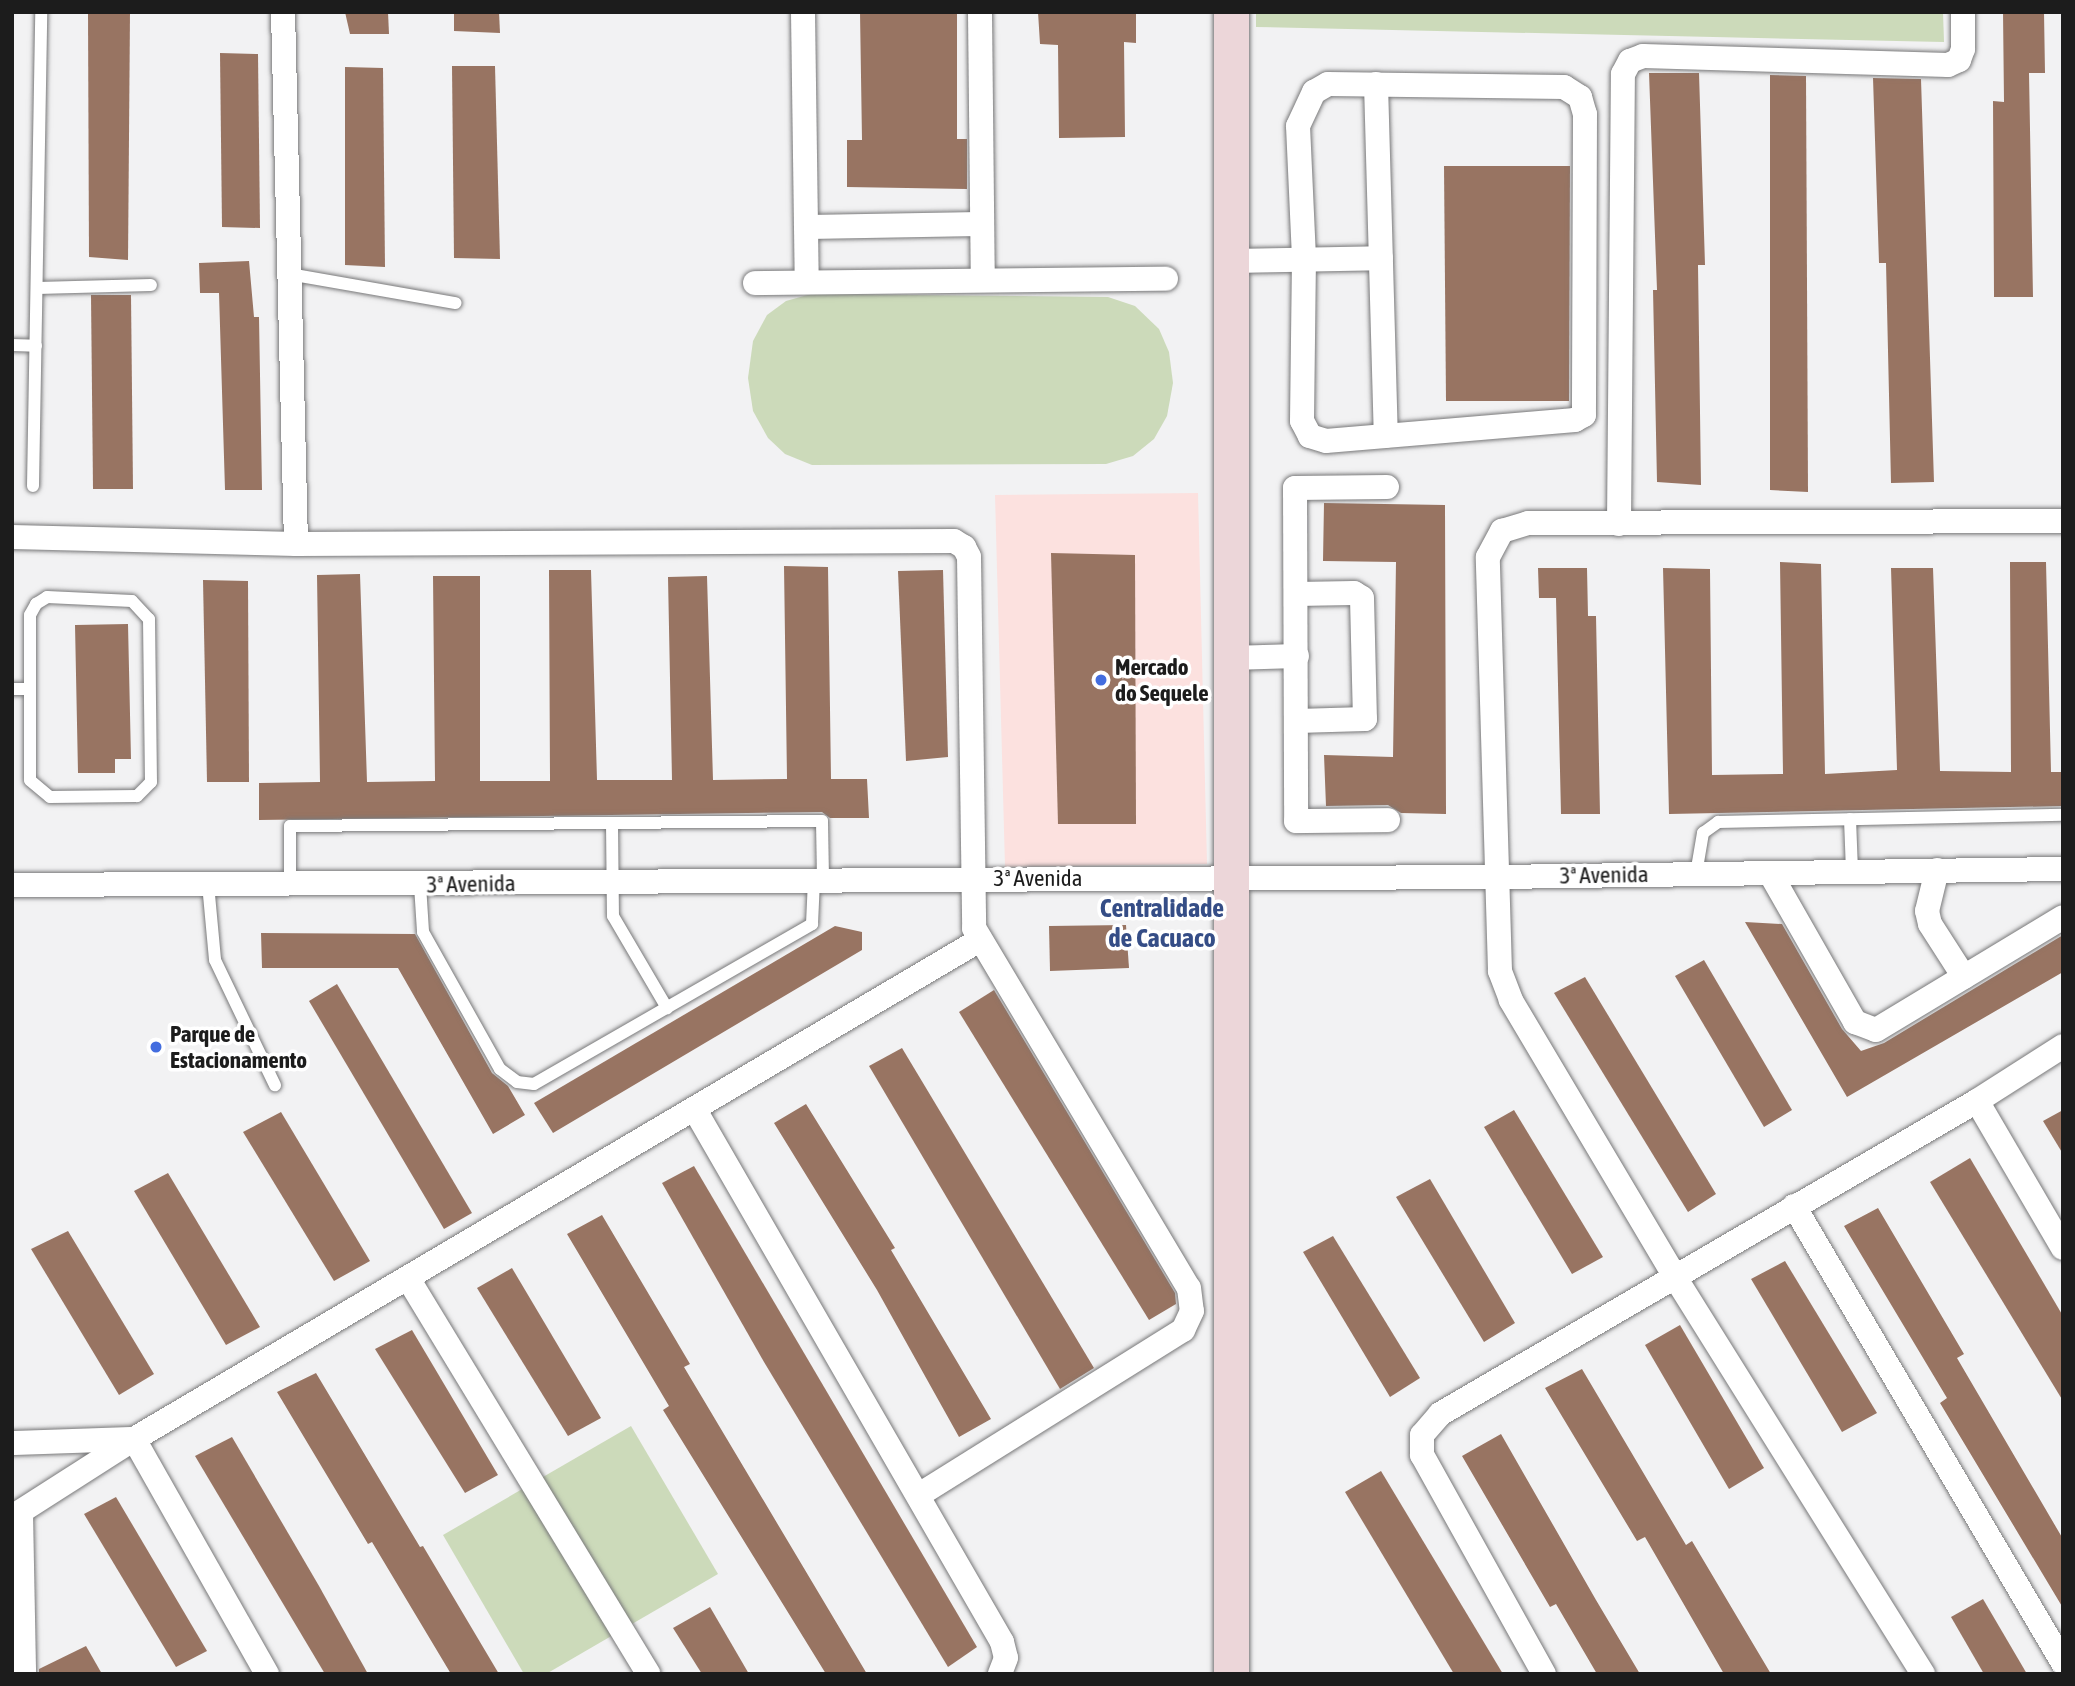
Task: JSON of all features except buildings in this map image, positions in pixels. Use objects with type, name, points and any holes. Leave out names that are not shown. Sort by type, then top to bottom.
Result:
[{"type":"street","points":[[283,12],[296,544]]},
{"type":"street","points":[[803,12],[807,282]]},
{"type":"street","points":[[981,12],[983,280]]},
{"type":"street","points":[[1231,12],[1231,1674]]},
{"type":"street","points":[[1619,524],[1623,74],[1630,61],[1643,56],[1948,65],[1959,60],[1963,49],[1963,12]]},
{"type":"street","points":[[1328,84],[1564,87],[1580,97],[1585,114],[1584,415],[1575,420],[1326,441],[1310,436],[1302,421],[1304,258],[1298,126],[1304,108],[1314,92],[1328,84]]},
{"type":"street","points":[[1376,84],[1386,436]]},
{"type":"street","points":[[806,227],[982,224]]},
{"type":"street","points":[[1231,261],[1381,258]]},
{"type":"street","points":[[755,283],[1166,279]]},
{"type":"street","points":[[1387,487],[1295,488],[1296,821],[1388,820]]},
{"type":"street","points":[[1923,1674],[1674,1275],[1511,1000],[1500,971],[1488,557],[1502,531],[1528,523],[2063,521]]},
{"type":"street","points":[[12,537],[296,544],[954,541],[969,557],[972,878],[978,941],[1189,1288],[1192,1311],[1183,1330],[919,1496]]},
{"type":"street","points":[[1296,594],[1354,593],[1362,598],[1365,719],[1297,721]]},
{"type":"street","points":[[1231,658],[1297,656]]},
{"type":"street","name":"3ª Avenida","points":[[12,885],[420,885],[972,878],[1497,877],[2063,869]]},
{"type":"street","points":[[1937,870],[1927,911],[1930,924],[1964,977]]},
{"type":"street","points":[[1770,873],[1856,1022],[1864,1028],[1876,1030],[2063,917]]},
{"type":"street","points":[[24,1674],[17,1515],[134,1439],[409,1280],[978,941]]},
{"type":"street","points":[[1544,1674],[1422,1455],[1422,1434],[1440,1414],[1674,1275],[1977,1101],[2063,1046]]},
{"type":"street","points":[[1977,1101],[2063,1248]]},
{"type":"street","points":[[695,1110],[1002,1642],[1006,1658],[999,1674]]},
{"type":"street","points":[[1794,1206],[2063,1663]]},
{"type":"street","points":[[409,1280],[649,1674]]},
{"type":"street","points":[[12,1443],[134,1439]]},
{"type":"street","points":[[134,1439],[267,1674]]},
{"type":"lane","points":[[33,486],[41,12]]},
{"type":"lane","points":[[289,274],[456,303]]},
{"type":"lane","points":[[37,288],[151,285]]},
{"type":"lane","points":[[12,345],[36,346]]},
{"type":"lane","points":[[47,597],[59,597],[132,601],[143,609],[149,619],[150,782],[146,791],[137,796],[112,797],[50,797],[40,791],[30,780],[29,689],[30,615],[36,604],[47,597]]},
{"type":"lane","points":[[12,690],[29,689]]},
{"type":"lane","points":[[1696,874],[1703,833],[1718,822],[2063,815]]},
{"type":"lane","points":[[1850,820],[1852,872]]},
{"type":"lane","points":[[290,883],[290,826],[822,821],[813,924],[534,1084],[517,1082],[500,1069],[423,932],[420,885]]},
{"type":"lane","points":[[612,823],[614,916],[667,1008]]},
{"type":"lane","points":[[208,884],[215,960],[275,1085]]},
{"type":"shaded area","name":"Mercado do Sequele","points":[[1198,493],[1207,864],[1005,867],[995,495]]},
{"type":"green space","points":[[1256,12],[1943,12],[1944,42],[1256,27]]},
{"type":"green space","points":[[811,294],[1108,297],[1135,306],[1159,329],[1169,352],[1173,383],[1167,416],[1154,439],[1133,456],[1106,464],[812,465],[785,454],[768,438],[753,411],[748,378],[753,341],[767,315],[786,301]]},
{"type":"green space","points":[[631,1426],[718,1574],[546,1674],[524,1674],[443,1535]]},
{"type":"place","name":"Mercado do Sequele","points":[[1101,680]]},
{"type":"place","name":"Parque de Estacionamento","points":[[156,1047]]},
{"type":"district","name":"Centralidade de Cacuaco","points":[[1162,924]]}]
